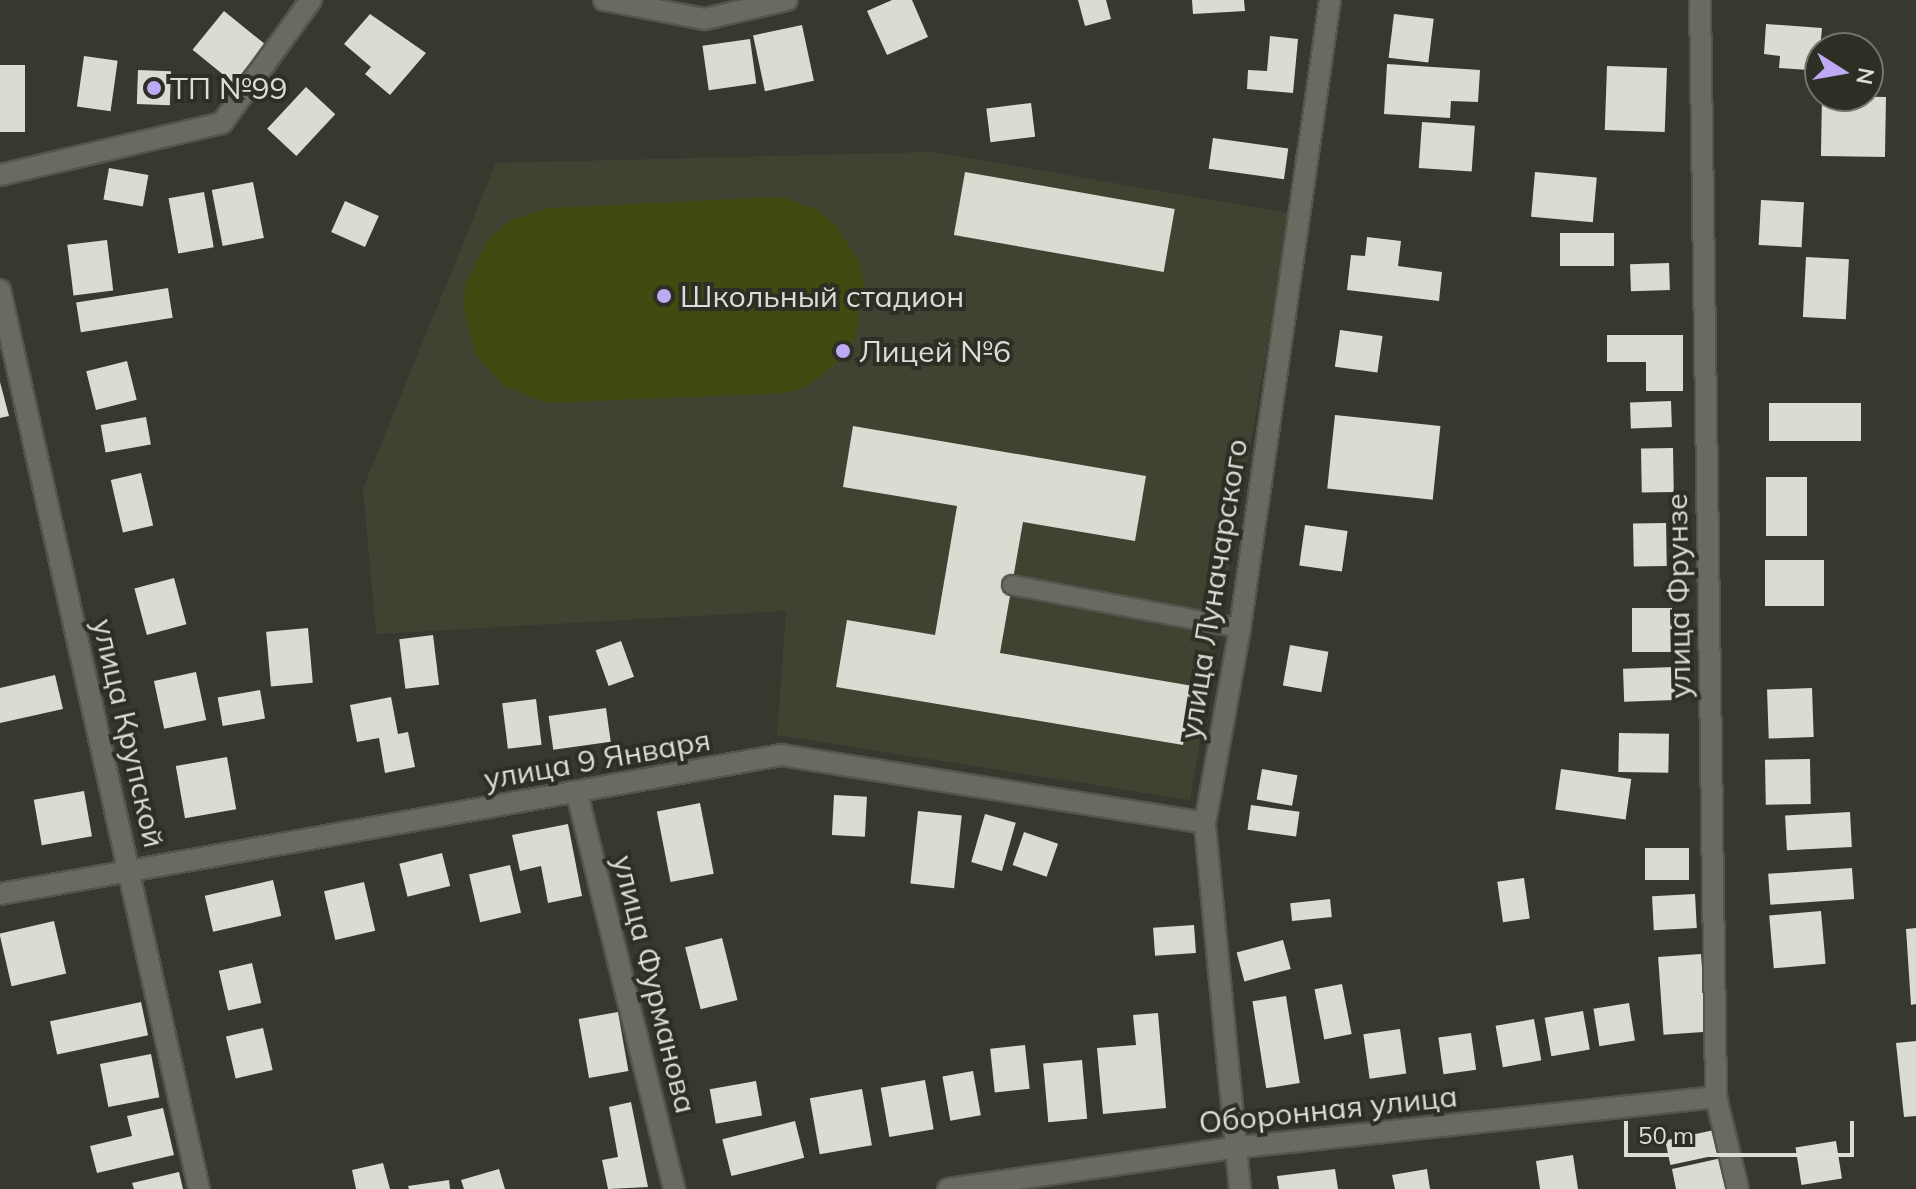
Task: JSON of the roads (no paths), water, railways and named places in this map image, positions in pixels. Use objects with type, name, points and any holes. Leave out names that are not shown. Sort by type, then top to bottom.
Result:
[{"type":"street","points":[[0,175],[222,123],[311,0]]},
{"type":"street","points":[[604,0],[705,19],[787,0]]},
{"type":"street","name":"улица Луначарского","points":[[1240,1189],[1232,1148],[1205,823],[1240,628],[1330,0]]},
{"type":"street","name":"улица Фрунзе","points":[[1700,0],[1716,1097],[1738,1189]]},
{"type":"street","name":"улица Крупской","points":[[0,290],[199,1189]]},
{"type":"street","name":"улица 9 Января","points":[[0,894],[130,875],[781,755],[1205,823]]},
{"type":"street","name":"улица Фурманова","points":[[577,793],[674,1189]]},
{"type":"street","name":"Оборонная улица","points":[[948,1189],[1232,1148],[1716,1097]]},
{"type":"lane","points":[[1012,585],[1240,628]]},
{"type":"place","name":"ТП №99","points":[[154,88]]},
{"type":"place","name":"Школьный стадион","points":[[664,296]]},
{"type":"place","name":"Лицей №6","points":[[843,351]]}]
